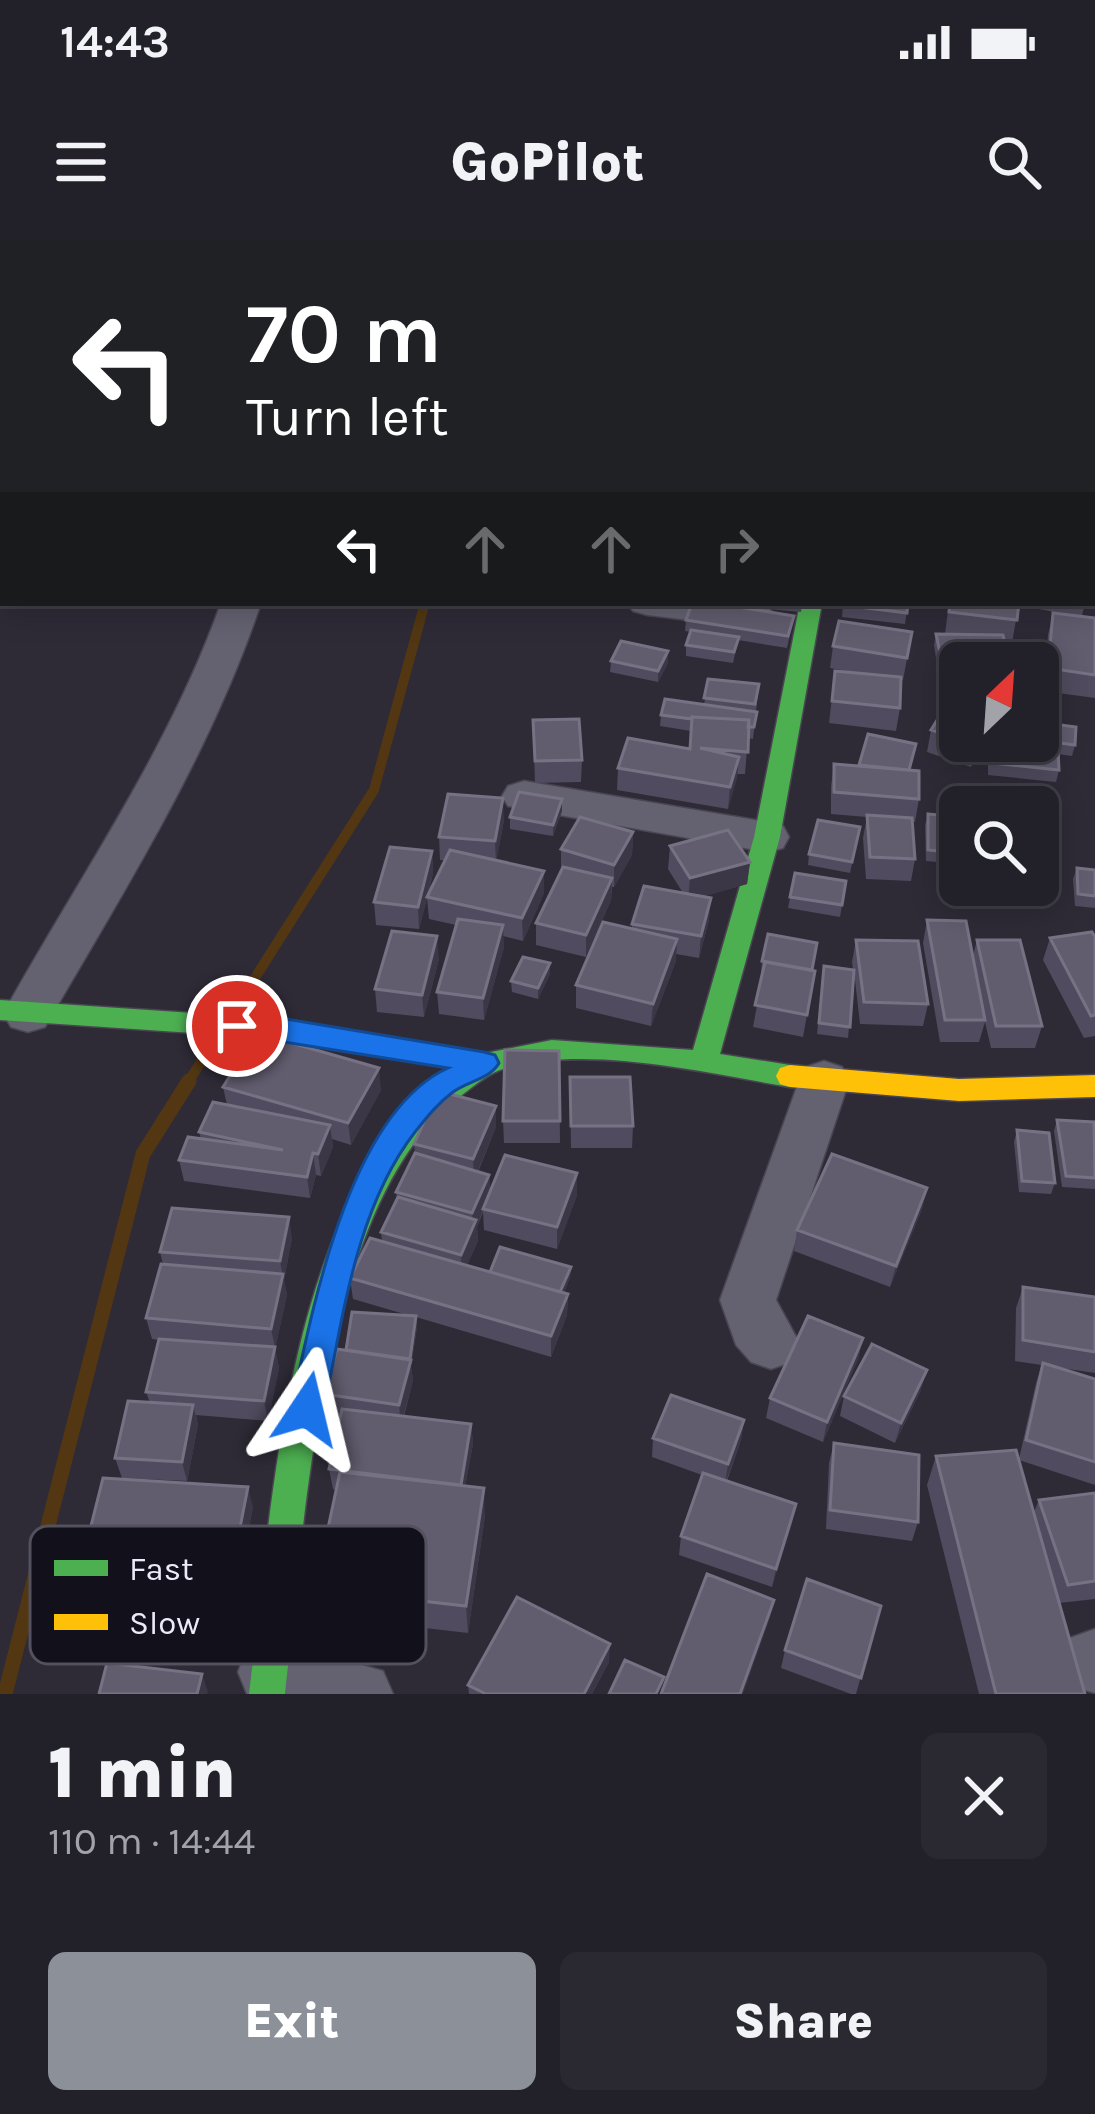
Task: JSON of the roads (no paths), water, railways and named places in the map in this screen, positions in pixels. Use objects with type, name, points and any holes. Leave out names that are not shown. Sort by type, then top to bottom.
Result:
[{"type":"street","points":[[241,606],[217,680],[176,760],[14,1012],[280,1029],[484,1063]]},
{"type":"street","points":[[695,606],[809,613],[766,837],[704,1063]]},
{"type":"street","points":[[524,796],[766,837]]},
{"type":"street","points":[[291,1526],[314,1366],[337,1274],[370,1183],[394,1137],[422,1101],[447,1081],[484,1063],[529,1053],[704,1063],[824,1081],[961,1090],[1095,1086]]},
{"type":"street","points":[[771,1344],[756,1328],[748,1300],[824,1081]]},
{"type":"street","points":[[268,1683],[360,1694]]},
{"type":"waterway","points":[[234,1011],[374,790],[424,606]]},
{"type":"waterway","points":[[187,1084],[216,1038]]},
{"type":"waterway","points":[[48,1526],[143,1154],[189,1081]]},
{"type":"waterway","points":[[5,1694],[30,1596]]}]
